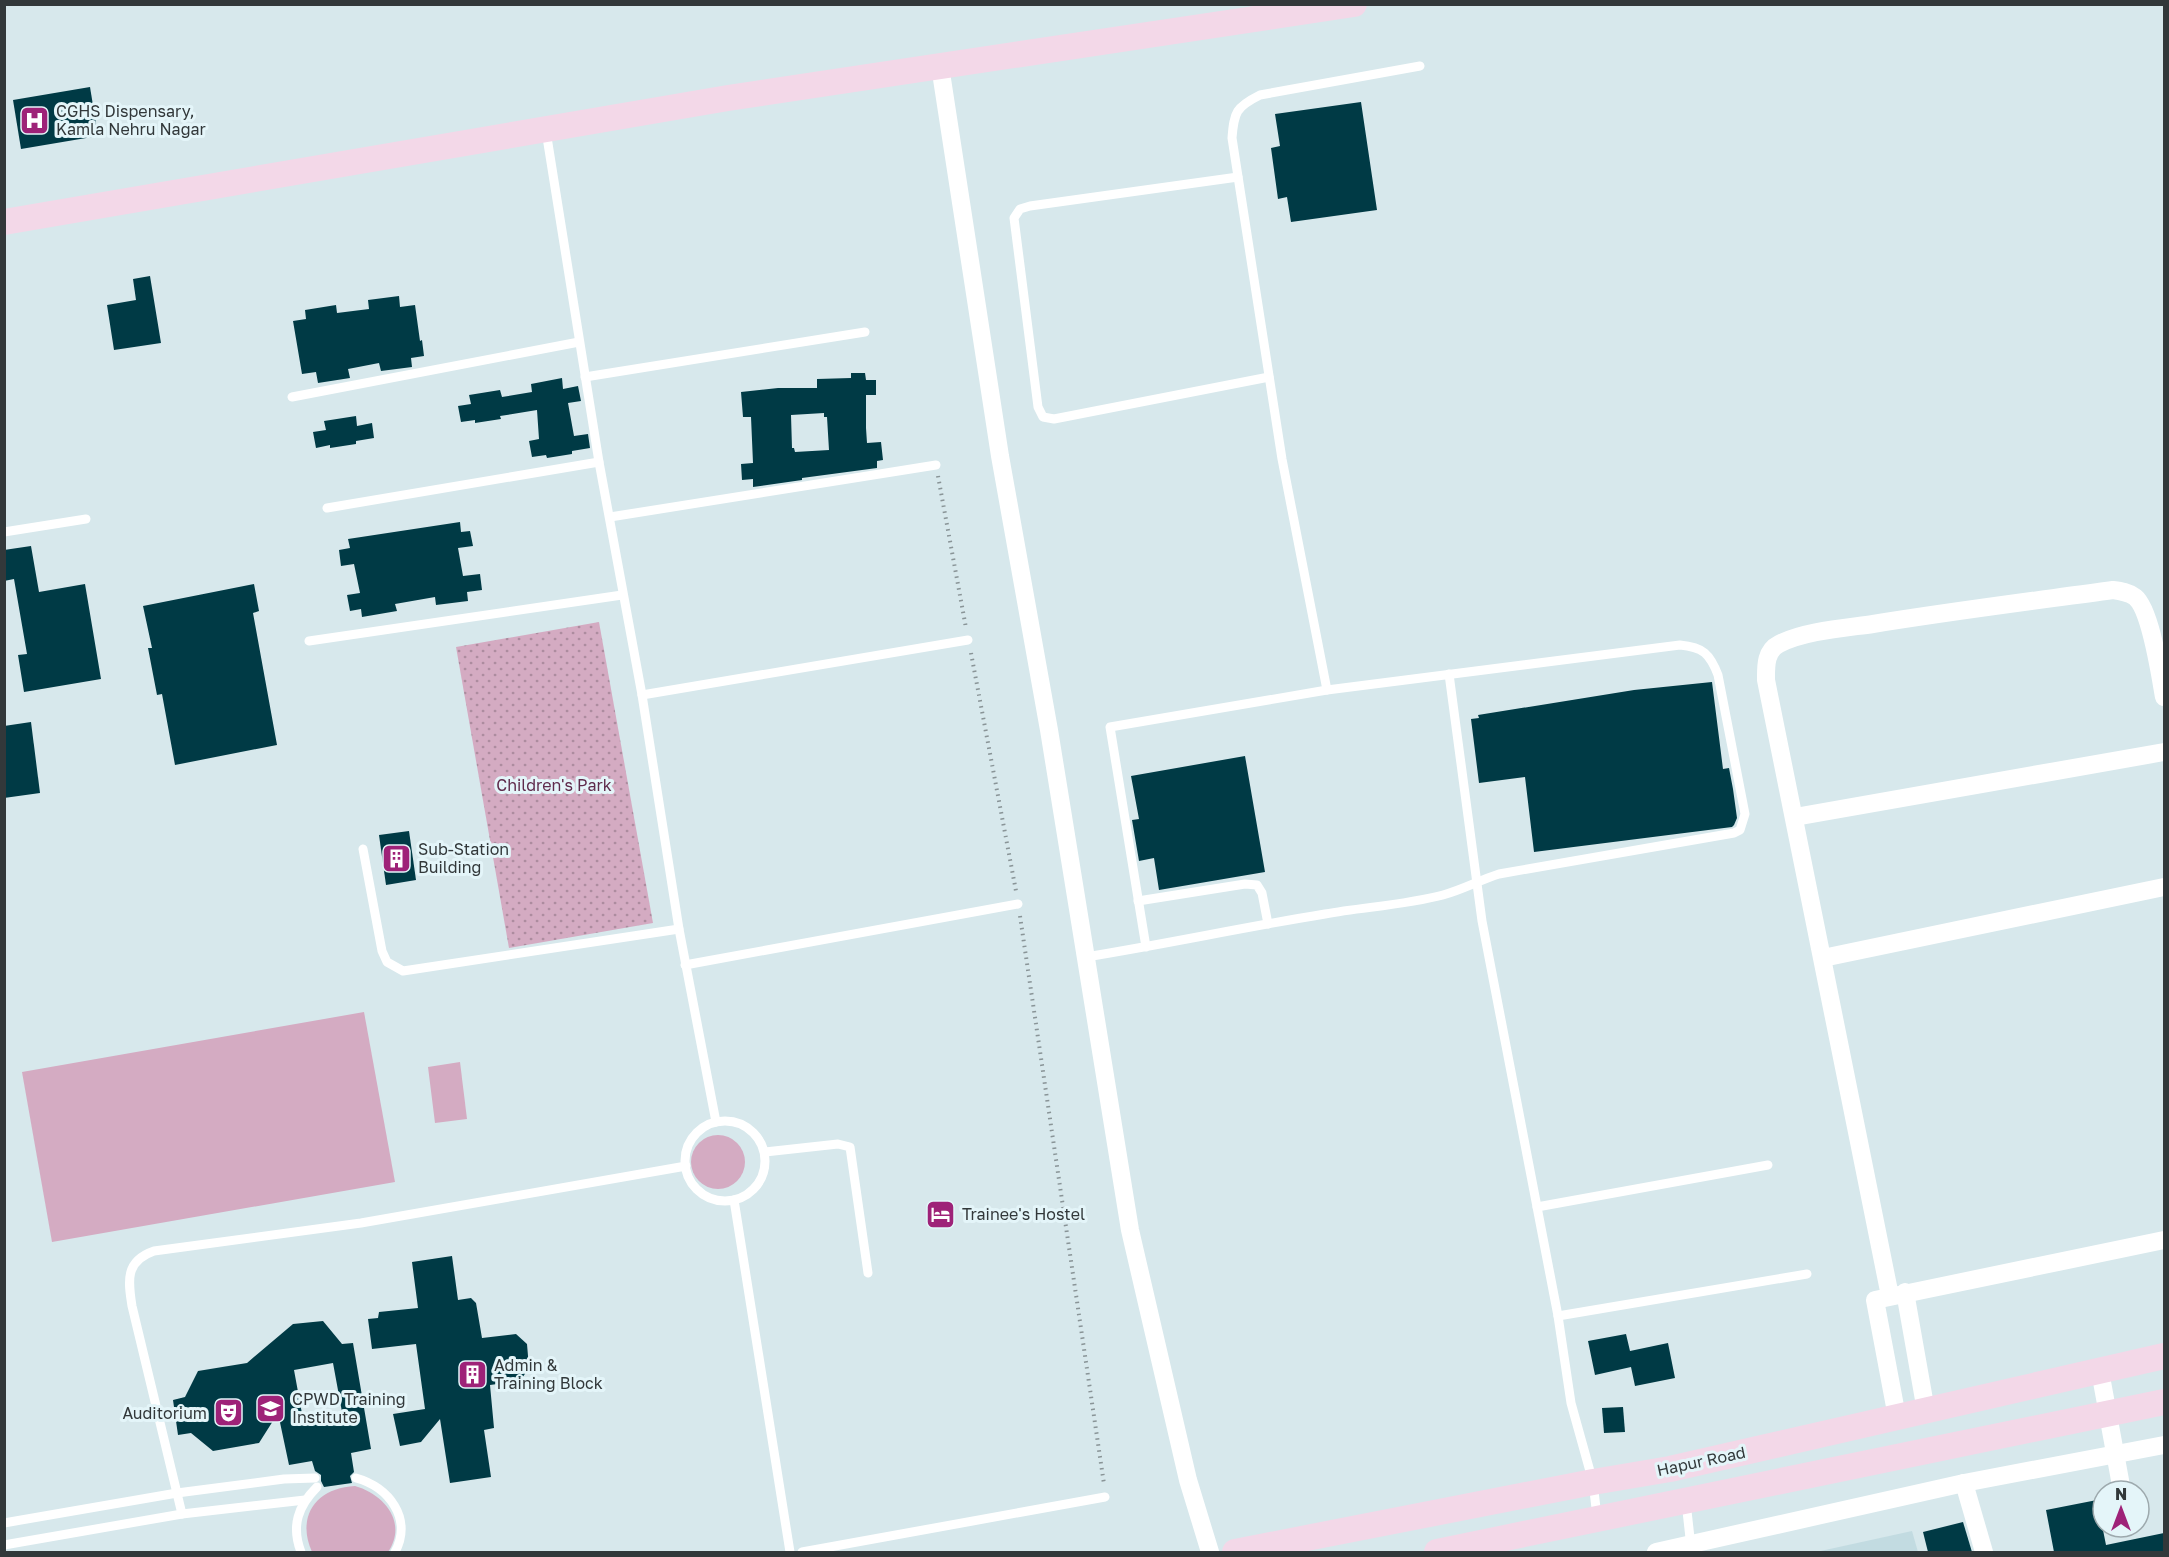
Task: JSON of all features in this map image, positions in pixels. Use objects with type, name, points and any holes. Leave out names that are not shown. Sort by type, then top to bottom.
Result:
[{"type":"main road","points":[[4,222],[728,98],[1354,4]]},
{"type":"main road","name":"Hapur Road","points":[[1235,1552],[1670,1469],[2164,1356]]},
{"type":"main road","points":[[1437,1552],[2164,1402]]},
{"type":"street","points":[[940,66],[1000,456],[1051,741],[1131,1230],[1188,1480],[1210,1552]]},
{"type":"street","points":[[1926,1411],[1897,1294],[1822,958],[1766,680],[1766,663],[1770,652],[1778,644],[1812,634],[1941,613],[2113,590],[2125,591],[2136,598],[2148,622],[2164,697]]},
{"type":"street","points":[[1795,817],[2164,752]]},
{"type":"street","points":[[1822,958],[2164,887]]},
{"type":"street","points":[[1897,1417],[1875,1300],[2164,1240]]},
{"type":"street","points":[[2100,1371],[2120,1479]]},
{"type":"street","points":[[1656,1552],[1691,1549],[1965,1483],[2164,1445]]},
{"type":"street","points":[[1965,1483],[1984,1552]]},
{"type":"lane","points":[[1328,690],[1282,459],[1232,138],[1234,117],[1244,103],[1260,95],[1420,66]]},
{"type":"lane","points":[[546,129],[599,462],[642,695],[685,964],[716,1122]]},
{"type":"lane","points":[[1238,177],[1020,209],[1014,218],[1038,407],[1042,417],[1054,419],[1269,377]]},
{"type":"lane","points":[[585,377],[865,332]]},
{"type":"lane","points":[[292,397],[579,342]]},
{"type":"lane","points":[[327,508],[599,462]]},
{"type":"lane","points":[[610,518],[936,465]]},
{"type":"lane","points":[[4,532],[86,519]]},
{"type":"lane","points":[[309,641],[622,595]]},
{"type":"lane","points":[[642,695],[968,640]]},
{"type":"lane","points":[[1086,957],[1146,947],[1268,924],[1423,900],[1461,890],[1478,881],[1522,869],[1734,833],[1740,830],[1745,813],[1718,675],[1712,658],[1701,649],[1680,645],[1328,690],[1110,726],[1146,947]]},
{"type":"lane","points":[[1449,674],[1482,921],[1558,1316],[1571,1403],[1593,1482],[1598,1520]]},
{"type":"lane","points":[[363,849],[382,951],[387,962],[403,971],[679,929]]},
{"type":"lane","points":[[1138,902],[1245,884],[1257,885],[1262,893],[1268,924]]},
{"type":"lane","points":[[685,964],[1018,904]]},
{"type":"lane","points":[[729,1121],[746,1128],[760,1141],[765,1152],[765,1165],[756,1188],[746,1196],[734,1200],[715,1199],[699,1191],[691,1182],[686,1166],[688,1146],[695,1135],[716,1122],[729,1121]]},
{"type":"lane","points":[[765,1152],[838,1144],[850,1147],[868,1273]]},
{"type":"lane","points":[[1536,1207],[1768,1165]]},
{"type":"lane","points":[[182,1514],[129,1287],[129,1275],[134,1265],[148,1254],[361,1223],[686,1166]]},
{"type":"lane","points":[[734,1200],[790,1552]]},
{"type":"lane","points":[[1558,1316],[1807,1274]]},
{"type":"lane","points":[[356,1478],[381,1488],[396,1509],[400,1522],[400,1535],[395,1552]]},
{"type":"lane","points":[[4,1522],[177,1492],[284,1479],[316,1483],[297,1516],[297,1543],[301,1552]]},
{"type":"lane","points":[[802,1552],[1106,1497]]},
{"type":"lane","points":[[4,1545],[182,1514],[306,1500]]},
{"type":"lane","points":[[1686,1502],[1691,1549]]},
{"type":"path","points":[[936,465],[1018,904],[1106,1497]]},
{"type":"shaded area","points":[[1912,1531],[1918,1552],[1816,1552]]},
{"type":"green space","name":"Children's Park","points":[[599,622],[653,923],[509,948],[456,647]]},
{"type":"green space","points":[[364,1012],[395,1182],[52,1242],[22,1072]]},
{"type":"green space","points":[[460,1062],[467,1119],[435,1123],[428,1067]]},
{"type":"green space","points":[[713,1135],[723,1135],[733,1139],[741,1147],[745,1162],[741,1177],[733,1185],[723,1189],[713,1189],[703,1185],[695,1177],[691,1167],[691,1157],[695,1147],[703,1139]]},
{"type":"green space","points":[[355,1486],[375,1496],[390,1511],[395,1531],[394,1541],[388,1552],[312,1552],[306,1527],[313,1506],[330,1492]]},
{"type":"building","points":[[90,87],[98,136],[21,149],[13,100]]},
{"type":"building","points":[[1361,102],[1377,210],[1291,222],[1287,197],[1278,199],[1271,148],[1280,146],[1275,114]]},
{"type":"building","points":[[150,276],[161,343],[114,350],[107,305],[136,300],[133,279]]},
{"type":"building","points":[[399,296],[400,307],[415,305],[420,341],[422,340],[424,356],[411,358],[412,367],[381,371],[379,363],[348,369],[350,378],[318,383],[316,372],[302,374],[293,321],[306,319],[305,310],[336,305],[337,313],[369,309],[368,300]]},
{"type":"building","points":[[851,373],[865,373],[866,380],[876,380],[876,395],[866,395],[866,428],[867,443],[881,442],[883,460],[877,461],[877,468],[753,487],[753,479],[742,480],[741,464],[753,463],[751,417],[743,417],[741,392],[778,388],[817,388],[817,379],[851,378]],"holes":[[[824,413],[824,417],[827,417],[829,450],[795,452],[792,448],[791,415]]]},
{"type":"building","points":[[562,378],[563,389],[578,386],[581,401],[568,403],[574,436],[588,434],[590,448],[547,458],[546,455],[532,457],[529,441],[539,439],[537,410],[500,416],[501,419],[475,423],[475,420],[461,422],[458,406],[471,404],[469,395],[500,390],[502,397],[532,392],[531,384]]},
{"type":"building","points":[[356,416],[357,426],[372,423],[374,438],[356,441],[356,444],[316,448],[313,432],[326,430],[324,421]]},
{"type":"building","points":[[460,522],[461,532],[470,531],[473,546],[458,548],[463,576],[480,574],[482,590],[467,592],[468,601],[436,605],[435,597],[395,604],[397,611],[362,617],[361,609],[350,611],[347,595],[360,593],[354,564],[341,566],[339,550],[350,548],[348,539]]},
{"type":"building","points":[[31,546],[39,592],[85,584],[101,679],[24,692],[18,655],[27,654],[14,579],[4,581],[4,550]]},
{"type":"building","points":[[254,584],[259,611],[253,613],[277,745],[175,765],[162,694],[157,695],[148,648],[152,648],[143,606]]},
{"type":"building","points":[[1712,682],[1723,769],[1729,768],[1737,818],[1732,827],[1534,852],[1525,777],[1479,783],[1471,719],[1479,718],[1478,715],[1634,690]]},
{"type":"building","points":[[31,722],[40,793],[4,798],[4,726]]},
{"type":"building","points":[[1245,756],[1265,872],[1159,890],[1154,858],[1139,861],[1132,820],[1139,819],[1131,776]]},
{"type":"building","name":"Sub-Station Building","points":[[409,831],[416,880],[386,885],[379,835]]},
{"type":"building","points":[[452,1256],[458,1300],[471,1298],[476,1303],[482,1338],[516,1334],[527,1344],[529,1368],[520,1381],[490,1385],[494,1428],[484,1430],[491,1477],[450,1483],[440,1419],[421,1442],[400,1446],[393,1414],[425,1409],[416,1344],[372,1349],[368,1319],[378,1318],[379,1312],[418,1308],[412,1262]]},
{"type":"building","points":[[323,1321],[342,1344],[353,1343],[371,1449],[351,1453],[354,1472],[350,1476],[352,1483],[324,1487],[321,1475],[315,1471],[312,1461],[289,1465],[278,1413],[259,1443],[213,1451],[191,1433],[178,1435],[173,1400],[185,1397],[198,1371],[247,1363],[293,1324]],"holes":[[[333,1363],[342,1412],[303,1419],[294,1370]]]},
{"type":"building","points":[[1626,1334],[1630,1351],[1668,1343],[1675,1378],[1635,1386],[1631,1367],[1595,1375],[1588,1341]]},
{"type":"building","points":[[1623,1407],[1625,1432],[1604,1433],[1602,1408]]},
{"type":"building","points":[[2091,1501],[2091,1539],[2105,1539],[2106,1545],[2135,1539],[2151,1539],[2151,1536],[2164,1533],[2164,1552],[2054,1552],[2046,1510]]},
{"type":"building","points":[[1963,1522],[1972,1552],[1928,1552],[1923,1532]]},
{"type":"place","name":"CGHS Dispensary, Kamla Nehru Nagar","points":[[35,120]]},
{"type":"place","name":"Sub-Station Building","points":[[397,858]]},
{"type":"place","name":"Trainee's Hostel","points":[[941,1214]]},
{"type":"place","name":"Admin & Training Block","points":[[473,1374]]},
{"type":"place","name":"CPWD Training Institute","points":[[271,1408]]},
{"type":"place","name":"Auditorium","points":[[228,1413]]}]
